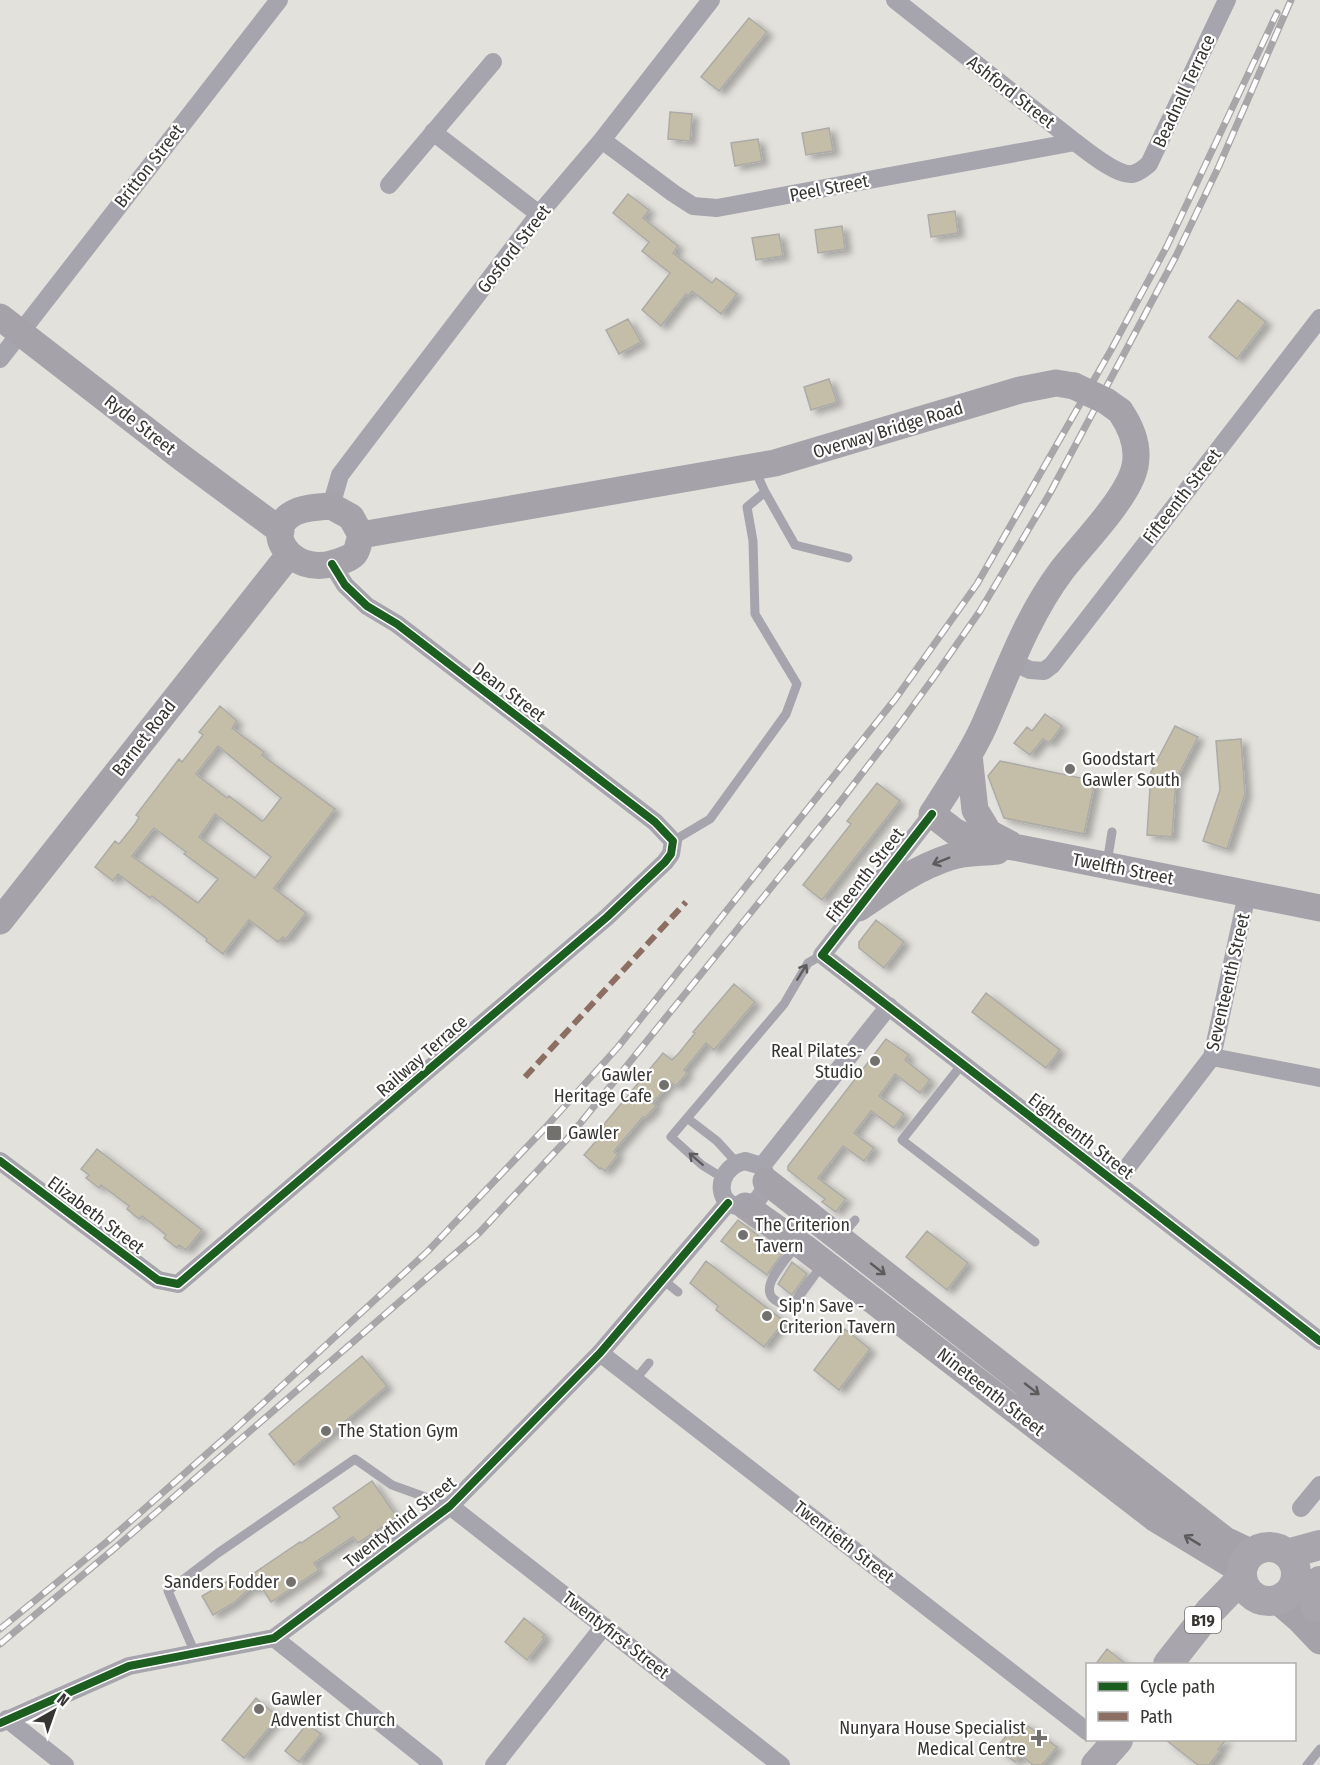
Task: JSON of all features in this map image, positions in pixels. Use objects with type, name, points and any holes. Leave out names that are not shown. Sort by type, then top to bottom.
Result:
[{"type":"main road","name":"Ryde Street","points":[[10,324],[181,457],[285,543]]},
{"type":"main road","name":"Overway Bridge Road","points":[[361,536],[775,463],[1020,390],[1056,383],[1074,386],[1106,401],[1120,411],[1130,427],[1136,447],[1135,466],[1126,488],[1061,570],[1041,600],[1010,662]]},
{"type":"main road","points":[[331,506],[351,517],[361,536],[354,554],[325,567],[301,563],[285,543],[285,519],[296,511],[311,507],[331,506]]},
{"type":"main road","name":"Barnet Road","points":[[0,921],[285,543]]},
{"type":"main road","name":"Fifteenth Street","points":[[932,814],[969,755],[1010,662]]},
{"type":"main road","points":[[969,755],[975,810],[989,833],[1019,848]]},
{"type":"main road","name":"Twelfth Street","points":[[932,814],[954,831],[973,841],[1019,848],[1320,908]]},
{"type":"main road","points":[[859,908],[906,876],[952,856],[1019,848]]},
{"type":"main road","name":"Nineteenth Street","points":[[764,1174],[821,1239],[912,1314],[1097,1457],[1285,1581],[1299,1619],[1320,1641]]},
{"type":"main road","name":"Nineteenth Street","points":[[736,1204],[821,1239],[848,1286],[912,1314]]},
{"type":"main road","name":"B19","points":[[1187,1663],[1224,1618],[1285,1581],[1320,1545]]},
{"type":"main road","name":"B19","points":[[1170,1663],[1209,1612],[1285,1581]]},
{"type":"street","name":"Britton Street","points":[[0,359],[10,324],[279,0]]},
{"type":"street","name":"Ashford Street","points":[[895,0],[1075,142],[1114,168],[1123,173],[1132,174]]},
{"type":"street","name":"Beadnall Terrace","points":[[1132,174],[1149,164],[1227,0]]},
{"type":"street","name":"Gosford Street","points":[[331,506],[340,475],[539,214],[602,140],[704,2]]},
{"type":"street","points":[[389,185],[493,62]]},
{"type":"street","points":[[433,132],[539,214]]},
{"type":"street","name":"Peel Street","points":[[602,140],[693,206],[708,208],[1075,142]]},
{"type":"street","name":"Fifteenth Street","points":[[1010,662],[1044,671],[1052,665],[1317,327]]},
{"type":"street","name":"Dean Street","points":[[332,564],[345,585],[368,606],[397,624],[655,822],[673,841]]},
{"type":"street","name":"Fifteenth Street","points":[[822,955],[932,814]]},
{"type":"street","name":"Railway Terrace","points":[[178,1284],[607,917],[665,862],[671,854],[673,841]]},
{"type":"street","name":"Seventeenth Street","points":[[1116,1182],[1212,1057],[1247,894]]},
{"type":"street","name":"Eighteenth Street","points":[[822,955],[1320,1341]]},
{"type":"street","points":[[764,1174],[751,1161],[737,1163],[728,1170],[723,1178],[722,1190],[736,1204],[754,1202],[760,1197],[764,1174],[889,1006]]},
{"type":"street","points":[[1212,1057],[1320,1078]]},
{"type":"street","name":"Elizabeth Street","points":[[0,1161],[158,1280],[178,1284]]},
{"type":"street","name":"Twentythird Street","points":[[3,1721],[129,1666],[274,1638],[450,1506],[600,1353],[662,1279],[736,1204]]},
{"type":"street","name":"Twentieth Street","points":[[600,1353],[1086,1730]]},
{"type":"street","points":[[1301,1508],[1320,1485]]},
{"type":"street","name":"Twentyfirst Street","points":[[450,1506],[781,1765]]},
{"type":"street","points":[[494,1765],[604,1626]]},
{"type":"street","points":[[274,1638],[434,1765]]},
{"type":"street","points":[[3,1721],[65,1765]]},
{"type":"lane","points":[[753,467],[795,545],[848,558]]},
{"type":"lane","points":[[673,841],[710,819],[786,714],[797,684],[755,614],[753,541],[747,507],[765,492]]},
{"type":"lane","points":[[1106,866],[1112,832]]},
{"type":"lane","points":[[723,1178],[702,1165],[671,1137],[790,996],[791,990],[808,963],[822,955]]},
{"type":"lane","points":[[963,1063],[902,1140],[1035,1242]]},
{"type":"lane","points":[[687,1118],[717,1141],[737,1163]]},
{"type":"lane","points":[[821,1239],[792,1306],[781,1304],[770,1296],[768,1290],[771,1280],[821,1239]]},
{"type":"lane","points":[[662,1279],[678,1292]]},
{"type":"lane","points":[[635,1380],[649,1363]]},
{"type":"lane","points":[[195,1653],[168,1591],[218,1553],[355,1459],[392,1485],[450,1506]]},
{"type":"lane","points":[[1307,1765],[1320,1749]]},
{"type":"building","points":[[749,18],[767,32],[719,91],[701,77]]},
{"type":"building","points":[[670,112],[692,114],[690,141],[668,139]]},
{"type":"building","points":[[829,128],[833,151],[806,155],[802,133]]},
{"type":"building","points":[[758,139],[762,161],[735,166],[731,143]]},
{"type":"building","points":[[628,194],[649,210],[643,218],[678,246],[673,253],[712,283],[716,278],[737,294],[721,314],[692,291],[688,296],[686,294],[661,326],[642,310],[670,273],[642,251],[649,242],[613,213]]},
{"type":"building","points":[[955,211],[958,233],[931,237],[928,215]]},
{"type":"building","points":[[842,226],[845,249],[818,253],[815,230]]},
{"type":"building","points":[[779,234],[783,256],[756,260],[752,238]]},
{"type":"building","points":[[1238,300],[1266,322],[1237,359],[1209,337]]},
{"type":"building","points":[[628,319],[641,342],[619,354],[606,330]]},
{"type":"building","points":[[829,379],[837,402],[811,410],[804,387]]},
{"type":"building","points":[[220,706],[237,721],[232,728],[264,752],[262,755],[335,809],[274,888],[306,913],[286,939],[283,937],[278,942],[249,920],[223,954],[152,896],[150,898],[118,874],[113,881],[95,867],[115,841],[119,844],[135,824],[139,817],[136,815],[179,759],[182,762],[203,735],[199,732]],"holes":[[[218,746],[281,798],[264,820],[262,821],[229,796],[227,798],[196,774]],[[215,814],[271,857],[255,878],[199,837]],[[154,828],[218,879],[198,903],[132,856]]]},
{"type":"building","points":[[1045,714],[1062,726],[1049,743],[1043,739],[1030,755],[1014,743],[1027,727],[1032,731]]},
{"type":"building","points":[[1175,726],[1198,737],[1176,780],[1172,837],[1147,835],[1151,772]]},
{"type":"building","points":[[1241,739],[1245,794],[1227,849],[1203,841],[1220,790],[1216,741]]},
{"type":"building","points":[[1000,761],[1095,781],[1084,834],[1004,818],[988,776]]},
{"type":"building","points":[[877,783],[900,801],[822,900],[803,885],[851,824],[847,821]]},
{"type":"building","points":[[876,920],[904,942],[884,968],[859,948],[859,942]]},
{"type":"building","points":[[734,984],[755,1002],[714,1050],[706,1043],[684,1070],[687,1073],[676,1086],[671,1082],[653,1103],[656,1106],[645,1118],[643,1117],[615,1150],[614,1152],[618,1155],[605,1171],[600,1169],[584,1155],[604,1132],[600,1129],[663,1053],[672,1060],[679,1053],[695,1033],[693,1032]]},
{"type":"building","points":[[986,993],[1060,1050],[1046,1068],[972,1012]]},
{"type":"building","points":[[886,1039],[909,1055],[905,1060],[930,1080],[920,1093],[895,1074],[879,1096],[904,1114],[894,1128],[871,1111],[854,1133],[874,1148],[864,1161],[843,1146],[818,1178],[846,1199],[836,1212],[822,1202],[825,1199],[788,1170],[788,1166]]},
{"type":"building","points":[[97,1149],[202,1230],[186,1250],[179,1245],[177,1248],[164,1238],[166,1235],[142,1216],[139,1219],[127,1209],[129,1206],[101,1185],[99,1188],[86,1178],[89,1175],[81,1169]]},
{"type":"building","points":[[738,1220],[782,1254],[767,1275],[721,1241]]},
{"type":"building","points":[[927,1231],[968,1263],[947,1290],[906,1257]]},
{"type":"building","points":[[706,1261],[784,1321],[764,1347],[716,1310],[718,1306],[690,1283]]},
{"type":"building","points":[[792,1262],[807,1274],[792,1295],[778,1284]]},
{"type":"building","points":[[845,1329],[870,1349],[839,1390],[814,1370]]},
{"type":"building","points":[[362,1356],[387,1386],[294,1465],[269,1434]]},
{"type":"building","points":[[372,1481],[397,1517],[358,1543],[353,1537],[314,1563],[319,1570],[271,1602],[262,1588],[249,1589],[235,1602],[213,1615],[202,1596],[228,1581],[232,1588],[340,1517],[333,1508]]},
{"type":"building","points":[[524,1618],[545,1635],[527,1660],[505,1642]]},
{"type":"building","points":[[1107,1649],[1124,1663],[1096,1663]]},
{"type":"building","points":[[256,1698],[278,1717],[244,1758],[222,1740]]},
{"type":"building","points":[[1024,1723],[1057,1747],[1042,1765],[1033,1765],[1021,1755],[1015,1762],[996,1748],[1008,1734],[1012,1737]]},
{"type":"building","points":[[307,1724],[321,1734],[299,1762],[285,1751]]},
{"type":"building","points":[[1167,1741],[1225,1741],[1209,1765],[1198,1765]]},
{"type":"railway","points":[[0,1644],[115,1548],[479,1233],[570,1136],[837,806],[897,728],[980,611],[1050,493],[1176,256],[1219,166],[1291,0]]},
{"type":"railway","points":[[0,1629],[109,1540],[235,1429],[428,1251],[618,1047],[896,698],[977,584],[1111,350],[1167,246],[1277,13]]},
{"type":"marked path","points":[[525,1077],[686,902]]},
{"type":"cycle path","points":[[0,1161],[158,1280],[178,1284],[607,917],[671,854],[673,841],[655,822],[397,624],[367,606],[345,585],[332,564]]},
{"type":"cycle path","points":[[932,814],[822,955],[1320,1341]]},
{"type":"cycle path","points":[[0,1723],[129,1666],[274,1638],[450,1506],[600,1353],[728,1203]]},
{"type":"place","name":"Goodstart Gawler South","points":[[1070,769]]},
{"type":"place","name":"Real Pilates- Studio","points":[[875,1061]]},
{"type":"place","name":"Gawler Heritage Cafe","points":[[664,1085]]},
{"type":"place","name":"Gawler","points":[[554,1133]]},
{"type":"place","name":"The Criterion Tavern","points":[[743,1235]]},
{"type":"place","name":"Sip'n Save - Criterion Tavern","points":[[767,1316]]},
{"type":"place","name":"The Station Gym","points":[[326,1431]]},
{"type":"place","name":"Sanders Fodder","points":[[291,1582]]},
{"type":"place","name":"Gawler Adventist Church","points":[[259,1709]]},
{"type":"place","name":"Nunyara House Specialist Medical Centre","points":[[1039,1738]]}]
